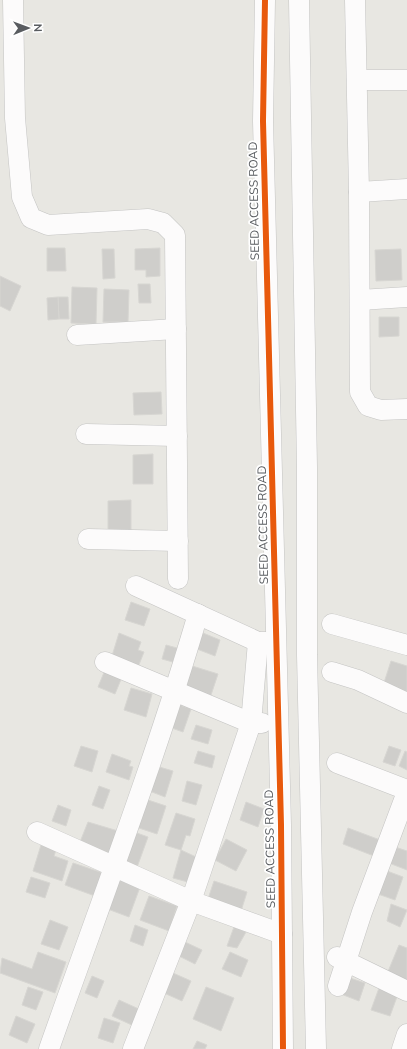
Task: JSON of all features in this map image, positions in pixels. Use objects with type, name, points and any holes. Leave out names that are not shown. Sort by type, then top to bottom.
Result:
[{"type":"street","points":[[13,0],[15,118],[22,197],[31,218],[48,225],[148,219],[163,223],[175,235],[178,579]]},
{"type":"street","name":"SEED ACCESS ROAD","points":[[265,0],[263,121],[268,642],[279,723],[283,1049]]},
{"type":"street","points":[[299,0],[308,468],[307,655],[316,1049]]},
{"type":"street","points":[[354,0],[359,192],[360,392],[368,406],[381,410],[407,410]]},
{"type":"street","points":[[357,80],[407,80]]},
{"type":"street","points":[[359,192],[407,189]]},
{"type":"street","points":[[360,300],[407,297]]},
{"type":"street","points":[[77,335],[176,328]]},
{"type":"street","points":[[86,434],[177,436]]},
{"type":"street","points":[[88,539],[178,541]]},
{"type":"street","points":[[133,1049],[191,901],[251,723],[268,642],[198,614],[136,586]]},
{"type":"street","points":[[49,1049],[113,867],[135,812],[175,692],[198,614]]},
{"type":"street","points":[[332,624],[407,645]]},
{"type":"street","points":[[105,662],[251,723],[279,723]]},
{"type":"street","points":[[332,672],[358,680],[407,703]]},
{"type":"street","points":[[337,763],[407,791],[362,912],[342,960],[338,986]]},
{"type":"street","points":[[37,832],[191,901],[282,934]]},
{"type":"street","points":[[342,960],[407,991]]},
{"type":"street","points":[[402,1049],[407,1034]]},
{"type":"building","points":[[47,248],[65,248],[66,271],[47,271]]},
{"type":"building","points":[[160,248],[160,276],[146,277],[146,270],[135,270],[135,249]]},
{"type":"building","points":[[102,249],[114,249],[115,278],[103,279]]},
{"type":"building","points":[[401,249],[402,280],[376,281],[375,250]]},
{"type":"building","points":[[0,276],[21,286],[10,311],[0,306]]},
{"type":"building","points":[[138,284],[150,284],[151,303],[139,303]]},
{"type":"building","points":[[72,287],[97,288],[96,324],[71,323]]},
{"type":"building","points":[[104,289],[129,290],[128,322],[103,322]]},
{"type":"building","points":[[58,297],[68,297],[69,319],[59,319]]},
{"type":"building","points":[[58,297],[59,319],[48,320],[47,298]]},
{"type":"building","points":[[379,317],[399,317],[399,336],[379,337]]},
{"type":"building","points":[[161,392],[162,414],[134,415],[133,393]]},
{"type":"building","points":[[153,454],[153,484],[133,484],[133,455]]},
{"type":"building","points":[[131,500],[131,530],[108,531],[108,501]]},
{"type":"building","points":[[131,602],[150,609],[144,626],[125,620]]},
{"type":"building","points":[[119,633],[141,642],[138,650],[144,652],[138,667],[112,656]]},
{"type":"building","points":[[203,633],[220,640],[215,656],[197,649]]},
{"type":"building","points":[[166,645],[177,648],[173,662],[162,659]]},
{"type":"building","points":[[391,661],[407,666],[407,696],[382,689]]},
{"type":"building","points":[[189,665],[218,674],[210,698],[181,689]]},
{"type":"building","points":[[105,670],[122,677],[115,694],[98,687]]},
{"type":"building","points":[[131,688],[152,694],[146,717],[124,710]]},
{"type":"building","points":[[177,704],[191,709],[183,732],[169,727]]},
{"type":"building","points":[[196,725],[212,730],[208,744],[191,739]]},
{"type":"building","points":[[81,746],[98,751],[92,772],[74,766]]},
{"type":"building","points":[[389,746],[401,750],[395,766],[383,762]]},
{"type":"building","points":[[198,751],[215,756],[212,768],[194,763]]},
{"type":"building","points":[[405,751],[407,752],[407,770],[399,766]]},
{"type":"building","points":[[112,754],[131,761],[129,766],[133,767],[129,780],[106,772]]},
{"type":"building","points":[[156,766],[173,771],[165,797],[147,790]]},
{"type":"building","points":[[187,781],[202,785],[196,805],[182,801]]},
{"type":"building","points":[[99,786],[110,790],[103,809],[92,805]]},
{"type":"building","points":[[145,799],[166,806],[157,834],[136,827]]},
{"type":"building","points":[[246,802],[264,809],[258,827],[240,820]]},
{"type":"building","points":[[58,805],[71,810],[66,826],[52,821]]},
{"type":"building","points":[[176,813],[195,819],[190,836],[186,835],[181,850],[165,845]]},
{"type":"building","points":[[88,822],[118,831],[110,855],[80,842]]},
{"type":"building","points":[[348,828],[380,840],[374,856],[343,844]]},
{"type":"building","points":[[134,832],[148,837],[136,870],[122,865]]},
{"type":"building","points":[[226,839],[247,850],[236,871],[215,860]]},
{"type":"building","points":[[41,845],[56,850],[54,856],[68,861],[62,881],[33,871]]},
{"type":"building","points":[[395,847],[407,851],[407,870],[389,863]]},
{"type":"building","points":[[181,850],[196,857],[188,882],[173,878]]},
{"type":"building","points":[[73,863],[103,873],[95,896],[65,885]]},
{"type":"building","points":[[387,871],[403,877],[395,900],[378,894]]},
{"type":"building","points":[[31,877],[50,883],[45,898],[26,892]]},
{"type":"building","points":[[117,878],[140,887],[129,917],[105,908]]},
{"type":"building","points":[[214,881],[247,892],[241,911],[208,899]]},
{"type":"building","points":[[149,896],[177,906],[169,931],[140,920]]},
{"type":"building","points":[[391,904],[407,910],[400,927],[387,921]]},
{"type":"building","points":[[50,920],[68,927],[59,950],[41,944]]},
{"type":"building","points":[[135,925],[148,930],[143,946],[130,941]]},
{"type":"building","points":[[234,927],[246,932],[237,948],[227,946]]},
{"type":"building","points":[[185,942],[202,950],[195,964],[177,955]]},
{"type":"building","points":[[399,945],[407,948],[407,982],[387,974]]},
{"type":"building","points":[[38,952],[66,962],[55,993],[0,973],[2,958],[32,969]]},
{"type":"building","points":[[230,952],[248,960],[241,977],[222,969]]},
{"type":"building","points":[[173,973],[191,981],[182,1001],[164,993]]},
{"type":"building","points":[[92,976],[104,981],[97,998],[85,993]]},
{"type":"building","points":[[347,977],[365,983],[359,1001],[341,994]]},
{"type":"building","points":[[28,987],[43,992],[36,1010],[22,1005]]},
{"type":"building","points":[[206,987],[234,998],[221,1031],[193,1019]]},
{"type":"building","points":[[379,988],[398,994],[390,1016],[371,1010]]},
{"type":"building","points":[[119,1000],[141,1010],[134,1026],[112,1016]]},
{"type":"building","points":[[16,1016],[35,1024],[27,1043],[9,1035]]},
{"type":"building","points":[[104,1018],[120,1023],[113,1043],[98,1038]]},
{"type":"building","points":[[197,1041],[207,1045],[205,1049],[193,1049]]},
{"type":"cycle path","points":[[265,0],[263,121],[281,825],[283,1049]]}]
